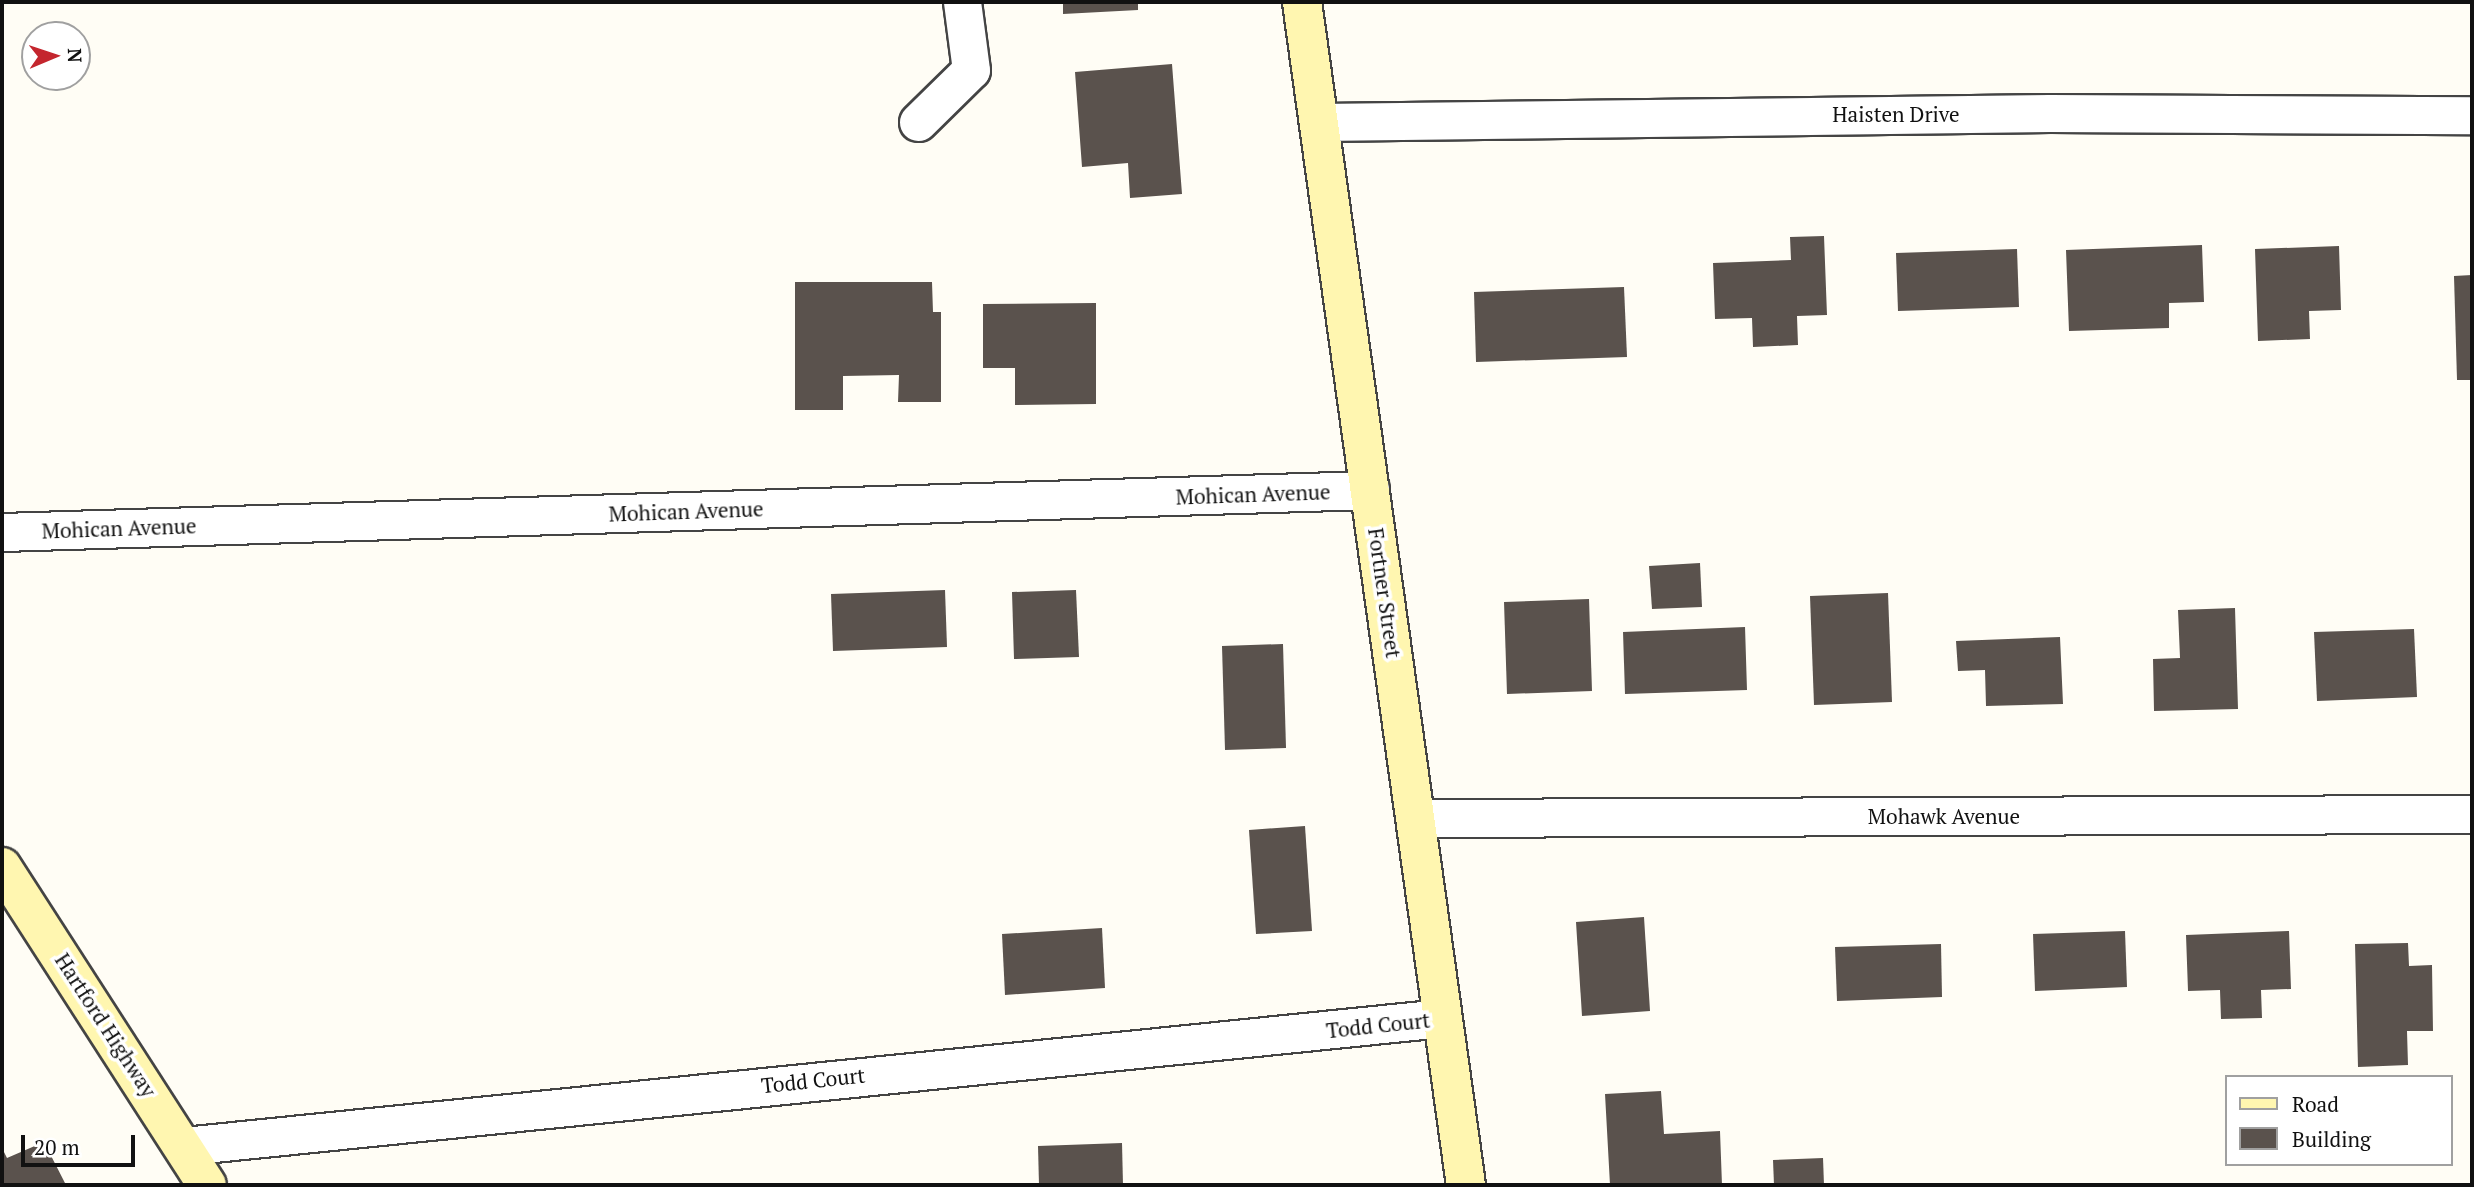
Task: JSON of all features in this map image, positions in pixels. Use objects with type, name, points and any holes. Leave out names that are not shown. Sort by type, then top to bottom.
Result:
[{"type":"street","points":[[918,122],[971,70],[962,2]]},
{"type":"street","name":"Fortner Street","points":[[1302,2],[1466,1185]]},
{"type":"street","name":"Haisten Drive","points":[[1319,122],[2036,113],[2472,115]]},
{"type":"street","name":"Mohican Avenue","points":[[2,532],[1370,490]]},
{"type":"street","name":"Mohawk Avenue","points":[[1416,818],[2472,814]]},
{"type":"street","name":"Hartford Highway","points":[[2,867],[207,1185]]},
{"type":"street","name":"Todd Court","points":[[184,1146],[1443,1018]]},
{"type":"building","points":[[1063,2],[1138,2],[1138,10],[1063,14]]},
{"type":"building","points":[[1172,64],[1182,194],[1130,198],[1128,163],[1082,167],[1075,72]]},
{"type":"building","points":[[1824,236],[1827,315],[1797,316],[1798,345],[1753,347],[1752,318],[1715,319],[1713,263],[1791,260],[1790,237]]},
{"type":"building","points":[[2202,245],[2204,302],[2169,303],[2169,328],[2069,331],[2066,250]]},
{"type":"building","points":[[2339,246],[2341,310],[2309,311],[2310,339],[2258,341],[2255,249]]},
{"type":"building","points":[[2017,249],[2019,307],[1898,311],[1896,253]]},
{"type":"building","points":[[2472,275],[2472,380],[2457,380],[2454,276]]},
{"type":"building","points":[[795,282],[932,282],[933,312],[941,312],[941,402],[898,402],[899,375],[843,376],[843,410],[795,410]]},
{"type":"building","points":[[1624,287],[1627,357],[1476,362],[1474,292]]},
{"type":"building","points":[[1096,303],[1096,404],[1015,405],[1015,368],[983,368],[983,304]]},
{"type":"building","points":[[1700,563],[1702,607],[1652,609],[1649,566]]},
{"type":"building","points":[[945,590],[947,647],[833,651],[831,594]]},
{"type":"building","points":[[1076,590],[1079,657],[1014,659],[1012,592]]},
{"type":"building","points":[[1888,593],[1892,702],[1814,705],[1810,596]]},
{"type":"building","points":[[1589,599],[1592,691],[1507,694],[1504,602]]},
{"type":"building","points":[[2235,608],[2238,709],[2154,711],[2153,659],[2180,658],[2178,610]]},
{"type":"building","points":[[1745,627],[1747,690],[1625,694],[1623,632]]},
{"type":"building","points":[[2414,629],[2417,697],[2317,701],[2314,632]]},
{"type":"building","points":[[2060,637],[2063,704],[1986,706],[1985,670],[1958,671],[1956,641]]},
{"type":"building","points":[[1283,644],[1286,748],[1225,750],[1222,646]]},
{"type":"building","points":[[1305,826],[1312,931],[1256,934],[1249,830]]},
{"type":"building","points":[[1644,917],[1650,1011],[1582,1016],[1576,922]]},
{"type":"building","points":[[1102,928],[1105,988],[1005,995],[1002,934]]},
{"type":"building","points":[[2125,931],[2127,987],[2035,991],[2033,934]]},
{"type":"building","points":[[2289,931],[2291,989],[2261,990],[2262,1018],[2221,1019],[2220,990],[2188,991],[2186,935]]},
{"type":"building","points":[[2408,943],[2409,966],[2432,965],[2433,1031],[2407,1031],[2408,1065],[2358,1067],[2355,944]]},
{"type":"building","points":[[1941,944],[1942,997],[1837,1001],[1835,947]]},
{"type":"building","points":[[1661,1091],[1664,1134],[1720,1131],[1722,1185],[1610,1185],[1605,1094]]},
{"type":"building","points":[[44,1142],[66,1185],[2,1185],[2,1148],[7,1158]]},
{"type":"building","points":[[1122,1143],[1123,1185],[1039,1185],[1038,1146]]},
{"type":"building","points":[[1823,1158],[1824,1185],[1774,1185],[1773,1160]]}]
